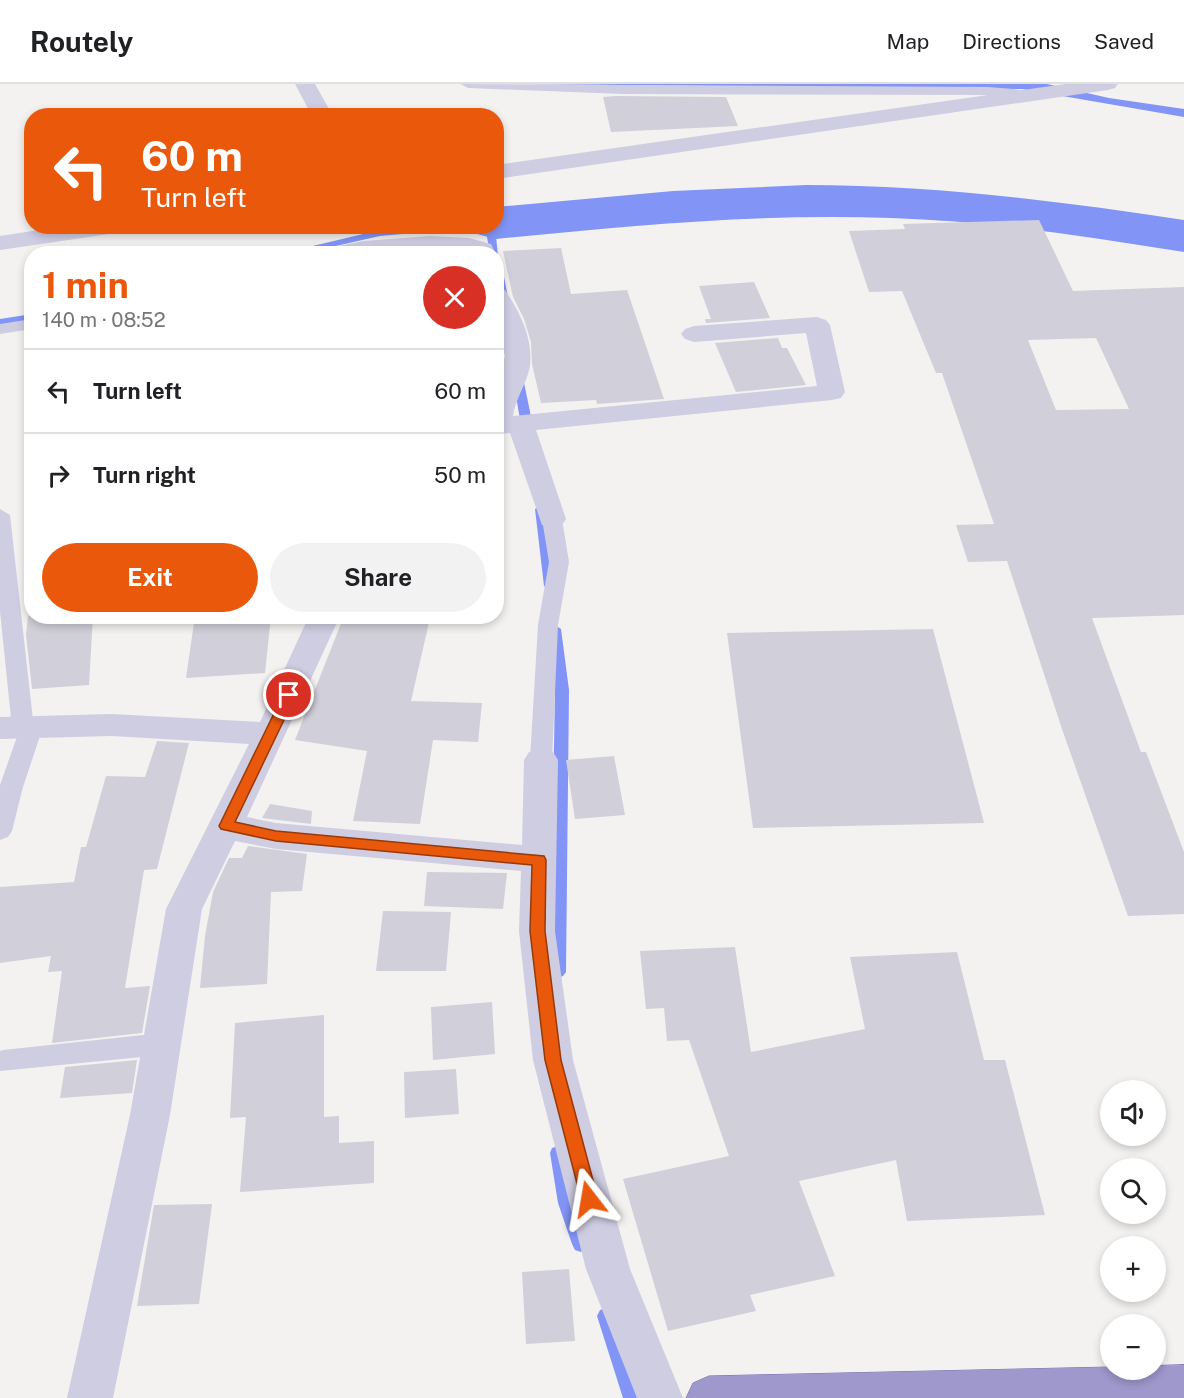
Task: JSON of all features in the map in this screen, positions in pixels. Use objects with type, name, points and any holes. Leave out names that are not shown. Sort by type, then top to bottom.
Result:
[{"type":"highway","points":[[709,1398],[1184,1387]]},
{"type":"street","points":[[305,84],[318,108]]},
{"type":"street","points":[[504,171],[1108,84]]},
{"type":"street","points":[[0,243],[61,234]]},
{"type":"street","points":[[346,246],[424,244],[476,246]]},
{"type":"street","points":[[504,310],[518,352],[514,376],[504,384]]},
{"type":"street","points":[[552,519],[505,425],[832,392],[817,325],[694,334]]},
{"type":"street","points":[[90,1398],[150,1115],[184,909],[271,734],[321,624]]},
{"type":"street","points":[[18,728],[112,725],[271,734]]},
{"type":"street","points":[[541,760],[537,931],[553,1060],[608,1269],[660,1398]]},
{"type":"street","points":[[226,826],[276,836],[539,860]]},
{"type":"lane","points":[[468,84],[546,89],[989,91],[1034,94]]},
{"type":"lane","points":[[0,329],[24,325]]},
{"type":"lane","points":[[0,515],[18,728],[11,787],[0,831]]},
{"type":"lane","points":[[541,760],[548,625],[559,562],[552,519]]},
{"type":"lane","points":[[3,1061],[162,1044]]},
{"type":"water","points":[[523,84],[1047,84],[1109,98],[1184,109],[1184,117],[1022,89]]},
{"type":"building","points":[[603,97],[726,97],[738,126],[611,132]]},
{"type":"building","points":[[1039,220],[1073,291],[1184,287],[1184,615],[1092,618],[1141,752],[1146,752],[1184,852],[1184,914],[1128,916],[1062,729],[1007,561],[968,562],[956,525],[994,524],[942,373],[936,373],[902,291],[869,292],[849,231],[905,229],[903,224]],"holes":[[[1096,338],[1129,409],[1056,410],[1028,340]]]},
{"type":"building","points":[[561,248],[571,294],[627,290],[664,399],[597,404],[596,400],[541,403],[532,364],[531,342],[524,319],[513,297],[504,251]]},
{"type":"building","points":[[754,282],[770,318],[706,323],[705,319],[711,319],[699,286]]},
{"type":"building","points":[[778,338],[782,348],[787,348],[806,385],[736,392],[715,343]]},
{"type":"building","points":[[27,624],[93,624],[89,685],[32,689],[26,635]]},
{"type":"building","points":[[194,624],[270,624],[265,673],[186,678]]},
{"type":"building","points":[[341,624],[429,624],[411,701],[482,703],[478,742],[433,740],[420,824],[353,821],[367,751],[295,740]]},
{"type":"building","points":[[933,629],[984,823],[753,828],[727,633]]},
{"type":"building","points":[[157,741],[189,743],[157,869],[144,870],[125,988],[150,986],[142,1033],[52,1043],[62,971],[48,972],[51,956],[0,963],[0,887],[74,882],[81,847],[86,847],[106,776],[145,777]]},
{"type":"building","points":[[614,756],[625,815],[575,819],[566,760]]},
{"type":"building","points":[[270,804],[312,811],[311,824],[262,818]]},
{"type":"building","points":[[248,846],[307,854],[302,891],[271,892],[267,984],[200,988],[205,936],[213,892],[229,858],[242,858]]},
{"type":"building","points":[[427,872],[507,873],[503,909],[424,906]]},
{"type":"building","points":[[383,911],[451,912],[446,971],[376,971]]},
{"type":"building","points":[[735,947],[751,1052],[865,1029],[850,957],[957,952],[984,1060],[1005,1060],[1045,1215],[907,1221],[896,1160],[799,1181],[835,1276],[750,1295],[756,1311],[668,1331],[623,1179],[729,1156],[689,1040],[667,1041],[664,1008],[646,1009],[640,951]]},
{"type":"building","points":[[492,1002],[495,1054],[433,1060],[431,1007]]},
{"type":"building","points":[[324,1015],[324,1117],[339,1116],[339,1143],[374,1141],[374,1183],[240,1192],[246,1117],[230,1118],[235,1023]]},
{"type":"building","points":[[137,1060],[132,1093],[60,1098],[65,1067]]},
{"type":"building","points":[[456,1069],[459,1114],[405,1118],[404,1072]]},
{"type":"building","points":[[212,1204],[199,1304],[137,1306],[154,1205]]},
{"type":"building","points":[[569,1269],[575,1341],[526,1344],[522,1272]]},
{"type":"waterway","points":[[504,222],[717,204],[850,201],[976,208],[1060,217],[1184,236]]},
{"type":"waterway","points":[[321,246],[375,234]]},
{"type":"waterway","points":[[491,234],[494,246]]},
{"type":"waterway","points":[[504,302],[505,307]]},
{"type":"waterway","points":[[0,322],[24,318]]},
{"type":"waterway","points":[[517,373],[528,431]]},
{"type":"waterway","points":[[541,509],[550,586]]},
{"type":"waterway","points":[[555,629],[562,690],[558,972]]},
{"type":"waterway","points":[[558,1153],[567,1203],[581,1244]]},
{"type":"waterway","points":[[606,1316],[632,1398]]},
{"type":"route","points":[[289,695],[226,826],[276,836],[539,860],[537,931],[553,1060],[589,1199]]}]
